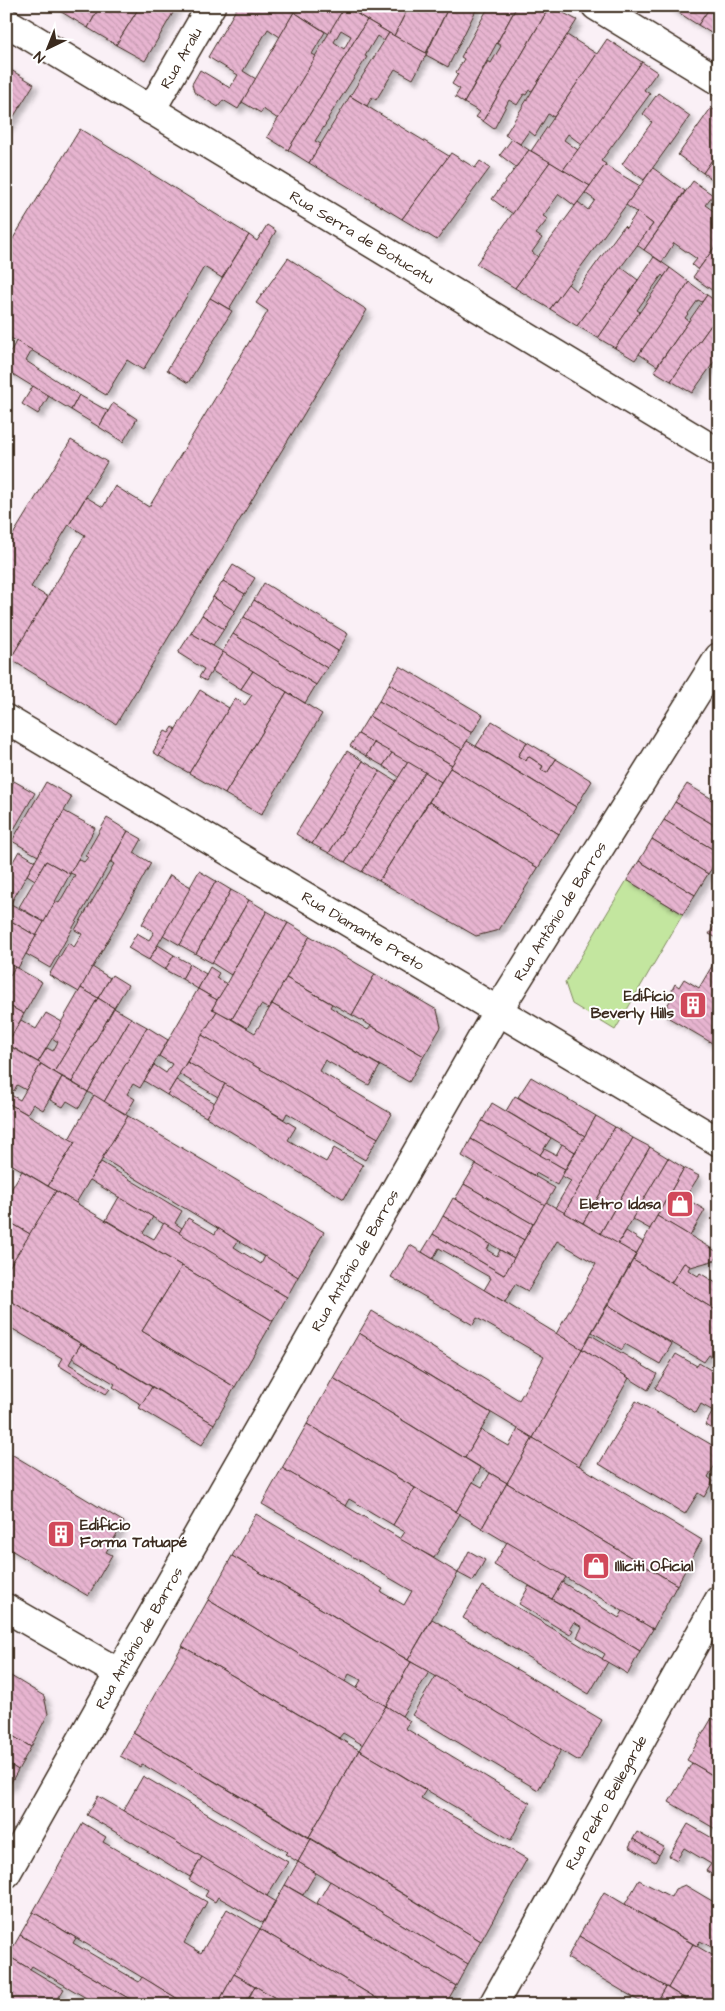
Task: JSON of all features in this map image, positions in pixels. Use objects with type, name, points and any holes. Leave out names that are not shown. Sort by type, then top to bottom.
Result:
[{"type":"street","name":"Rua Aralu","points":[[151,110],[211,6]]},
{"type":"street","points":[[596,6],[719,81]]},
{"type":"street","name":"Rua Serra de Botucatu","points":[[6,22],[719,453]]},
{"type":"street","name":"Rua Antônio de Barros","points":[[6,1874],[498,1012],[719,656]]},
{"type":"street","name":"Rua Diamante Preto","points":[[6,719],[719,1142]]},
{"type":"street","name":"Rua Pedro Bellegarde","points":[[493,2005],[719,1600]]},
{"type":"street","points":[[6,1608],[119,1673]]},
{"type":"green space","points":[[627,880],[683,914],[615,1030],[572,1004],[565,983]]},
{"type":"building","points":[[60,6],[100,6],[88,28],[58,10]]},
{"type":"building","points":[[100,6],[140,6],[116,45],[88,28]]},
{"type":"building","points":[[140,6],[177,6],[145,61],[116,45]]},
{"type":"building","points":[[238,6],[284,6],[294,12],[280,37],[268,29],[243,71],[256,79],[238,109],[223,100],[218,107],[194,92],[192,84],[200,70],[230,88],[238,75],[208,57]]},
{"type":"building","points":[[284,6],[345,6],[329,34]]},
{"type":"building","points":[[345,6],[367,20],[288,150],[267,137]],"holes":[[[341,30],[351,36],[344,49],[334,42]]]},
{"type":"building","points":[[345,6],[363,6],[359,15]]},
{"type":"building","points":[[363,6],[380,8],[381,6],[409,6],[394,36],[359,15]]},
{"type":"building","points":[[409,6],[435,6],[437,9],[439,6],[449,6],[426,53],[394,36]]},
{"type":"building","points":[[449,6],[478,6],[448,67],[426,55]]},
{"type":"building","points":[[489,6],[517,6],[464,103],[455,97],[460,89],[452,84],[458,74],[456,72],[464,59],[461,57]]},
{"type":"building","points":[[517,6],[550,6],[483,121],[476,117],[480,112],[464,103],[488,61],[491,63],[501,46],[497,43]]},
{"type":"building","points":[[550,6],[577,20],[532,91],[529,90],[526,95],[524,94],[517,105],[509,100],[494,129],[483,121]]},
{"type":"building","points":[[668,6],[684,6],[679,13]]},
{"type":"building","points":[[684,6],[711,6],[698,25],[679,13]]},
{"type":"building","points":[[711,6],[719,6],[719,38],[698,25]]},
{"type":"building","points":[[294,12],[325,32],[312,54],[316,56],[278,119],[263,109],[261,113],[242,102]]},
{"type":"building","points":[[367,20],[389,33],[384,41],[377,36],[365,56],[367,57],[315,141],[321,144],[309,163],[288,150]]},
{"type":"building","points":[[389,33],[426,53],[426,55],[413,79],[395,69],[376,100],[372,97],[367,106],[350,96]]},
{"type":"building","points":[[567,35],[597,54],[554,117],[548,114],[535,136],[529,131],[520,144],[505,135]]},
{"type":"building","points":[[607,39],[642,62],[582,145],[568,134],[564,140],[578,150],[563,170],[531,151]]},
{"type":"building","points":[[642,62],[657,72],[644,90],[650,94],[601,161],[606,164],[590,186],[563,170]]},
{"type":"building","points":[[6,67],[34,84],[6,129]]},
{"type":"building","points":[[658,93],[690,116],[644,180],[622,164],[652,122],[643,114]]},
{"type":"building","points":[[350,96],[449,156],[402,219],[309,163]]},
{"type":"building","points":[[711,108],[719,113],[719,150],[703,173],[678,155]]},
{"type":"building","points":[[80,129],[249,235],[222,278],[204,267],[143,370],[127,360],[106,395],[6,335],[6,250]]},
{"type":"building","points":[[512,139],[529,150],[516,167],[500,155]]},
{"type":"building","points":[[529,150],[550,162],[513,214],[492,199]]},
{"type":"building","points":[[719,150],[719,184],[703,173]]},
{"type":"building","points":[[451,153],[475,168],[480,161],[490,168],[437,240],[402,219]]},
{"type":"building","points":[[550,162],[590,186],[575,206],[559,194],[543,216],[548,219],[536,234],[542,238],[532,252],[538,257],[515,288],[476,264]]},
{"type":"building","points":[[605,165],[640,186],[550,309],[515,288],[578,202],[588,210],[595,200],[585,193]]},
{"type":"building","points":[[653,168],[685,191],[644,250],[637,245],[653,224],[626,205]]},
{"type":"building","points":[[693,181],[713,195],[705,205],[719,215],[719,241],[698,270],[692,265],[697,259],[674,243],[662,262],[644,250]]},
{"type":"building","points":[[637,212],[653,224],[577,326],[550,309],[568,284],[576,291],[624,226],[626,228]]},
{"type":"building","points":[[267,225],[276,231],[229,309],[210,298],[249,235],[257,241]]},
{"type":"building","points":[[719,241],[719,295],[693,277]]},
{"type":"building","points":[[654,257],[670,268],[664,277],[662,275],[637,310],[640,312],[615,348],[598,338]]},
{"type":"building","points":[[288,258],[367,310],[116,724],[10,659],[85,535],[69,525],[86,497],[103,507],[115,486],[149,507],[268,311],[256,303]]},
{"type":"building","points":[[621,267],[638,280],[598,338],[577,326]]},
{"type":"building","points":[[670,268],[689,282],[635,360],[615,348]]},
{"type":"building","points":[[689,282],[707,295],[702,302],[698,300],[685,318],[689,321],[657,366],[639,354]]},
{"type":"building","points":[[707,295],[719,303],[719,314],[671,381],[654,371]]},
{"type":"building","points":[[210,298],[232,311],[188,383],[167,370]]},
{"type":"building","points":[[719,314],[719,349],[717,352],[719,355],[692,393],[671,381]]},
{"type":"building","points":[[16,341],[32,350],[26,361],[79,395],[71,410],[6,370],[6,348],[11,351]]},
{"type":"building","points":[[33,386],[49,396],[38,414],[22,404]]},
{"type":"building","points":[[79,395],[108,411],[99,427],[71,410]]},
{"type":"building","points":[[113,403],[137,419],[123,442],[99,427]]},
{"type":"building","points":[[71,440],[107,462],[31,587],[48,597],[6,666],[6,546]]},
{"type":"building","points":[[233,565],[255,578],[245,594],[223,581]]},
{"type":"building","points":[[223,581],[245,594],[235,611],[213,597]]},
{"type":"building","points":[[264,583],[348,634],[338,651],[254,600]]},
{"type":"building","points":[[213,597],[235,611],[224,629],[202,615]]},
{"type":"building","points":[[254,600],[338,651],[327,668],[244,617]]},
{"type":"building","points":[[202,615],[224,629],[213,646],[191,633]]},
{"type":"building","points":[[244,617],[327,668],[316,685],[233,634]]},
{"type":"building","points":[[191,633],[223,652],[206,681],[199,677],[204,669],[178,653]]},
{"type":"building","points":[[233,634],[316,685],[305,703],[222,652]]},
{"type":"building","points":[[223,652],[253,671],[241,689],[212,671]]},
{"type":"building","points":[[400,666],[483,715],[472,733],[389,684]]},
{"type":"building","points":[[253,671],[287,692],[225,794],[189,773],[235,698],[245,705],[252,695],[241,689]]},
{"type":"building","points":[[389,684],[472,733],[462,749],[379,701]]},
{"type":"building","points":[[200,690],[229,708],[189,773],[159,756]]},
{"type":"building","points":[[287,692],[322,714],[261,815],[225,794]]},
{"type":"building","points":[[379,701],[462,749],[452,765],[369,716]]},
{"type":"building","points":[[369,716],[452,765],[441,782],[358,734]]},
{"type":"building","points":[[492,721],[527,742],[518,756],[526,761],[528,756],[543,766],[541,770],[547,773],[556,759],[592,781],[576,807],[476,746]]},
{"type":"building","points":[[173,727],[176,729],[159,756],[153,752],[165,731],[169,733]]},
{"type":"building","points":[[358,734],[374,743],[366,756],[350,746]]},
{"type":"building","points":[[467,741],[576,807],[559,834],[450,768]]},
{"type":"building","points":[[527,742],[556,759],[547,773],[541,770],[543,766],[528,756],[526,761],[518,756]]},
{"type":"building","points":[[374,743],[392,753],[383,766],[366,756]]},
{"type":"building","points":[[347,751],[363,761],[312,844],[296,834]]},
{"type":"building","points":[[392,753],[408,762],[399,777],[383,766]]},
{"type":"building","points":[[363,761],[380,771],[329,853],[312,844]]},
{"type":"building","points":[[408,762],[425,772],[362,872],[345,862]]},
{"type":"building","points":[[450,768],[559,834],[538,868],[429,802]]},
{"type":"building","points":[[380,771],[396,781],[345,862],[329,853]]},
{"type":"building","points":[[425,772],[441,782],[379,881],[362,872]]},
{"type":"building","points":[[14,781],[35,793],[6,843],[6,794]]},
{"type":"building","points":[[46,782],[72,797],[38,856],[12,841]]},
{"type":"building","points":[[687,784],[719,803],[719,828],[675,802]]},
{"type":"building","points":[[429,802],[538,868],[499,930],[476,936],[379,881]]},
{"type":"building","points":[[675,802],[719,828],[719,853],[664,820]]},
{"type":"building","points":[[64,811],[95,828],[70,874],[46,861],[35,880],[27,875]]},
{"type":"building","points":[[107,818],[128,831],[50,968],[26,954],[55,901],[59,903],[75,875],[70,873],[78,859],[84,862],[88,857],[85,856]]},
{"type":"building","points":[[664,820],[719,853],[719,858],[708,874],[652,839]]},
{"type":"building","points":[[128,831],[142,839],[134,853],[151,863],[79,992],[49,975],[68,943],[74,947],[82,934],[75,930],[114,864],[111,862]]},
{"type":"building","points":[[652,839],[708,874],[695,895],[639,861]]},
{"type":"building","points":[[19,851],[35,861],[7,910],[6,874]]},
{"type":"building","points":[[46,861],[70,874],[44,922],[19,907]]},
{"type":"building","points":[[639,861],[695,895],[683,914],[627,880]]},
{"type":"building","points":[[199,871],[216,881],[180,945],[163,935]]},
{"type":"building","points":[[170,875],[191,887],[149,960],[128,948],[137,933],[149,940],[154,932],[142,924]]},
{"type":"building","points":[[216,881],[231,890],[196,954],[180,945]]},
{"type":"building","points":[[231,890],[249,900],[212,963],[196,954]]},
{"type":"building","points":[[249,900],[267,911],[231,975],[212,963]]},
{"type":"building","points":[[11,904],[44,922],[36,936],[6,918],[6,912]]},
{"type":"building","points":[[267,911],[288,923],[232,1019],[212,1009]]},
{"type":"building","points":[[718,913],[719,939],[709,934],[715,925],[711,923]]},
{"type":"building","points":[[6,918],[36,936],[18,968],[6,962]]},
{"type":"building","points":[[288,923],[310,936],[269,1009],[261,1005],[247,1028],[232,1019]]},
{"type":"building","points":[[310,936],[375,974],[352,1015],[286,978]]},
{"type":"building","points":[[158,945],[174,955],[165,970],[149,960]]},
{"type":"building","name":"Edifício Beverly Hills","points":[[719,954],[719,1047],[662,1014],[673,996],[670,994],[675,984],[679,987],[684,979],[699,988]]},
{"type":"building","points":[[174,955],[190,964],[182,979],[165,970]]},
{"type":"building","points":[[6,962],[15,967],[7,980],[6,979]]},
{"type":"building","points":[[190,964],[206,974],[198,989],[182,979]]},
{"type":"building","points":[[15,967],[42,982],[24,1014],[6,1004],[6,982]]},
{"type":"building","points":[[92,967],[110,978],[98,998],[81,988]]},
{"type":"building","points":[[210,967],[219,973],[216,978],[227,984],[217,1000],[198,989]]},
{"type":"building","points":[[375,974],[437,1010],[441,1027],[424,1056],[352,1015]]},
{"type":"building","points":[[112,975],[128,985],[114,1008],[98,998]]},
{"type":"building","points":[[286,978],[332,1004],[330,1007],[368,1030],[371,1026],[424,1056],[409,1082],[272,1004]]},
{"type":"building","points":[[81,988],[98,998],[54,1072],[38,1062],[47,1048],[53,1051],[58,1042],[52,1038]]},
{"type":"building","points":[[198,989],[217,1000],[212,1009],[217,1011],[167,1095],[144,1081],[154,1065],[166,1073],[172,1064],[159,1056]]},
{"type":"building","points":[[98,998],[114,1008],[72,1082],[54,1072]]},
{"type":"building","points":[[6,1004],[24,1014],[7,1044],[6,1044]]},
{"type":"building","points":[[272,1004],[380,1066],[369,1085],[325,1060],[319,1071],[392,1114],[378,1138],[202,1035],[217,1011],[255,1033]]},
{"type":"building","points":[[114,1008],[131,1018],[88,1092],[72,1082]]},
{"type":"building","points":[[46,1013],[62,1022],[38,1062],[7,1044],[21,1020],[36,1029]]},
{"type":"building","points":[[131,1018],[147,1027],[104,1102],[88,1092]]},
{"type":"building","points":[[147,1027],[168,1040],[140,1088],[133,1084],[127,1094],[135,1099],[126,1114],[104,1102]]},
{"type":"building","points":[[202,1035],[378,1138],[365,1160],[287,1113],[284,1119],[187,1062]]},
{"type":"building","points":[[6,1044],[41,1064],[26,1090],[17,1085],[14,1091],[6,1086]]},
{"type":"building","points":[[187,1062],[225,1084],[218,1097],[179,1074]]},
{"type":"building","points":[[41,1064],[62,1077],[43,1110],[33,1104],[27,1114],[6,1102],[11,1095],[20,1100]]},
{"type":"building","points":[[62,1077],[88,1092],[79,1108],[67,1101],[63,1107],[50,1100]]},
{"type":"building","points":[[531,1077],[596,1116],[585,1136],[518,1097]]},
{"type":"building","points":[[176,1080],[215,1103],[206,1117],[167,1095]]},
{"type":"building","points":[[225,1084],[296,1127],[288,1140],[326,1162],[334,1148],[363,1165],[344,1199],[206,1117]]},
{"type":"building","points":[[94,1095],[128,1116],[76,1203],[48,1186],[75,1142],[69,1139]]},
{"type":"building","points":[[515,1096],[585,1136],[575,1152],[506,1111]]},
{"type":"building","points":[[6,1102],[75,1142],[48,1186],[6,1161]]},
{"type":"building","points":[[492,1103],[551,1138],[540,1155],[482,1121]]},
{"type":"building","points":[[128,1116],[324,1232],[298,1277],[102,1158]]},
{"type":"building","points":[[596,1116],[615,1127],[564,1213],[555,1208],[571,1181],[562,1176]]},
{"type":"building","points":[[482,1121],[565,1169],[557,1185],[536,1173],[535,1176],[471,1139]]},
{"type":"building","points":[[615,1127],[633,1138],[583,1223],[564,1213]]},
{"type":"building","points":[[633,1138],[650,1147],[600,1234],[583,1223]]},
{"type":"building","points":[[471,1139],[555,1188],[545,1205],[462,1156]]},
{"type":"building","points":[[562,1144],[575,1152],[565,1169],[540,1155],[544,1149],[556,1155]]},
{"type":"building","points":[[650,1147],[668,1158],[618,1244],[600,1234]]},
{"type":"building","points":[[668,1158],[684,1168],[650,1229],[632,1219]]},
{"type":"building","points":[[101,1162],[182,1211],[175,1223],[182,1228],[179,1233],[90,1180]]},
{"type":"building","points":[[476,1164],[545,1205],[533,1224],[464,1184]]},
{"type":"building","name":"Eletro Idasa","points":[[684,1168],[699,1176],[685,1198],[705,1210],[690,1236],[657,1216]]},
{"type":"building","points":[[22,1171],[56,1191],[30,1234],[6,1220],[6,1198]]},
{"type":"building","points":[[464,1184],[533,1224],[524,1240],[455,1199]]},
{"type":"building","points":[[56,1191],[182,1266],[142,1331],[235,1387],[214,1424],[6,1298],[6,1272]]},
{"type":"building","points":[[119,1197],[153,1217],[143,1233],[154,1239],[164,1223],[287,1297],[273,1321],[106,1220]]},
{"type":"building","points":[[453,1198],[524,1240],[514,1258],[443,1216]]},
{"type":"building","points":[[546,1202],[636,1254],[582,1349],[556,1334],[596,1264],[557,1241],[528,1291],[515,1284],[505,1302],[484,1290],[491,1278],[439,1248],[433,1259],[422,1252],[433,1234],[504,1275]]},
{"type":"building","points":[[443,1216],[490,1244],[487,1250],[497,1256],[500,1250],[514,1258],[504,1275],[433,1234]]},
{"type":"building","points":[[657,1216],[719,1253],[715,1260],[691,1267],[684,1263],[671,1283],[633,1260]]},
{"type":"building","points":[[188,1218],[215,1234],[218,1228],[238,1241],[234,1247],[261,1264],[265,1256],[298,1277],[287,1297],[179,1233]]},
{"type":"building","points":[[6,1220],[30,1234],[6,1272]]},
{"type":"building","points":[[626,1231],[643,1242],[636,1254],[618,1244]]},
{"type":"building","points":[[410,1245],[582,1349],[533,1438],[359,1333],[372,1311],[519,1400],[544,1357],[477,1318],[473,1325],[391,1277]]},
{"type":"building","points":[[633,1260],[719,1312],[719,1361],[709,1355],[704,1362],[608,1305]]},
{"type":"building","points":[[684,1263],[690,1266],[688,1270],[698,1276],[700,1273],[719,1285],[719,1312],[671,1283]]},
{"type":"building","points":[[182,1266],[273,1321],[235,1387],[142,1331]]},
{"type":"building","points":[[6,1298],[81,1344],[69,1364],[110,1389],[106,1394],[58,1365],[62,1358],[6,1325]]},
{"type":"building","points":[[608,1305],[672,1344],[660,1364],[625,1344],[622,1350],[592,1332]]},
{"type":"building","points":[[359,1333],[491,1413],[465,1458],[333,1378]]},
{"type":"building","points":[[591,1335],[657,1374],[648,1390],[582,1349]]},
{"type":"building","points":[[81,1344],[152,1387],[142,1405],[113,1387],[115,1384],[72,1358]]},
{"type":"building","points":[[582,1349],[629,1378],[579,1466],[533,1438]]},
{"type":"building","points":[[676,1354],[697,1366],[699,1363],[719,1375],[719,1433],[705,1425],[713,1411],[701,1404],[696,1413],[655,1388]]},
{"type":"building","points":[[333,1378],[481,1468],[456,1512],[307,1424]]},
{"type":"building","points":[[152,1387],[214,1424],[202,1445],[139,1408]]},
{"type":"building","points":[[636,1401],[719,1449],[719,1458],[708,1477],[713,1481],[704,1497],[698,1493],[685,1514],[599,1464]]},
{"type":"building","points":[[307,1424],[415,1488],[393,1525],[349,1499],[345,1506],[282,1468]]},
{"type":"building","points":[[518,1429],[533,1438],[507,1483],[465,1458],[481,1430],[509,1446]]},
{"type":"building","points":[[533,1438],[702,1540],[677,1585],[507,1483]]},
{"type":"building","name":"Edifício Forma Tatuapé","points":[[8,1452],[124,1522],[106,1552],[112,1555],[88,1596],[6,1547],[6,1456]]},
{"type":"building","points":[[282,1468],[458,1573],[408,1660],[232,1556],[256,1514],[383,1589],[381,1592],[404,1605],[412,1591],[262,1504]]},
{"type":"building","points":[[490,1473],[507,1483],[482,1528],[456,1512],[473,1482],[482,1487]]},
{"type":"building","name":"Illiciti Oficial","points":[[507,1483],[677,1585],[653,1629],[482,1528]]},
{"type":"building","points":[[415,1488],[460,1514],[434,1558],[400,1539],[405,1532],[393,1525]]},
{"type":"building","points":[[507,1542],[566,1577],[552,1599],[494,1565]]},
{"type":"building","points":[[469,1551],[485,1560],[473,1581],[458,1573]]},
{"type":"building","points":[[232,1556],[411,1662],[386,1706],[356,1689],[361,1680],[349,1674],[345,1682],[208,1600]]},
{"type":"building","points":[[562,1582],[619,1618],[623,1611],[653,1629],[640,1651],[552,1599]]},
{"type":"building","points":[[482,1586],[608,1662],[589,1694],[463,1618]]},
{"type":"building","points":[[529,1586],[640,1651],[628,1674],[602,1659],[605,1654],[577,1637],[582,1627],[574,1622],[570,1628],[573,1630],[570,1635],[519,1604]]},
{"type":"building","points":[[208,1600],[386,1706],[363,1745],[343,1733],[339,1738],[182,1646]]},
{"type":"building","points":[[432,1619],[602,1720],[579,1761],[408,1660]]},
{"type":"building","points":[[182,1646],[359,1750],[309,1837],[133,1733]]},
{"type":"building","points":[[411,1662],[429,1672],[402,1716],[386,1706]]},
{"type":"building","points":[[6,1673],[44,1696],[48,1714],[31,1747],[6,1732]]},
{"type":"building","points":[[436,1676],[561,1750],[538,1790],[412,1715]]},
{"type":"building","points":[[386,1706],[410,1721],[405,1728],[530,1803],[511,1840],[359,1750]]},
{"type":"building","points":[[712,1718],[719,1722],[719,1779],[687,1760]]},
{"type":"building","points":[[6,1732],[31,1747],[18,1770],[6,1762]]},
{"type":"building","points":[[133,1733],[311,1839],[298,1862],[285,1854],[287,1852],[142,1764],[140,1767],[120,1756]]},
{"type":"building","points":[[359,1750],[426,1790],[421,1798],[527,1859],[481,1941],[309,1837]]},
{"type":"building","points":[[6,1762],[18,1770],[8,1788],[6,1788]]},
{"type":"building","points":[[692,1763],[719,1779],[719,1831],[669,1802]]},
{"type":"building","points":[[143,1776],[288,1862],[267,1896],[123,1811]]},
{"type":"building","points":[[98,1796],[202,1857],[190,1877],[87,1815]]},
{"type":"building","points":[[83,1823],[106,1837],[103,1842],[207,1902],[184,1943],[201,1953],[227,1909],[260,1929],[217,2005],[188,2005],[33,1912]]},
{"type":"building","points":[[688,1824],[719,1842],[719,1878],[706,1871],[711,1864],[684,1848],[677,1860],[669,1856]]},
{"type":"building","points":[[637,1832],[664,1847],[659,1855],[633,1839]]},
{"type":"building","points":[[311,1839],[481,1941],[468,1964],[298,1862]]},
{"type":"building","points":[[633,1839],[659,1855],[655,1862],[629,1847]]},
{"type":"building","points":[[202,1857],[275,1901],[263,1923],[218,1897],[215,1902],[205,1896],[208,1891],[189,1880]]},
{"type":"building","points":[[298,1862],[316,1873],[303,1895],[285,1885]]},
{"type":"building","points":[[639,1880],[671,1897],[675,1889],[685,1885],[719,1905],[719,1951],[700,1941],[697,1946],[625,1904]]},
{"type":"building","points":[[330,1881],[468,1964],[456,1986],[317,1903]]},
{"type":"building","points":[[285,1885],[456,1986],[445,2005],[388,2005],[260,1929]]},
{"type":"building","points":[[604,1892],[693,1944],[668,1988],[579,1936]]},
{"type":"building","points":[[33,1912],[76,1938],[73,1943],[139,1982],[142,1977],[188,2005],[140,2005],[20,1935]]},
{"type":"building","points":[[260,1929],[388,2005],[287,2005],[234,1974]]},
{"type":"building","points":[[20,1935],[128,1998],[124,2005],[98,2005],[32,1966],[30,1969],[8,1956]]},
{"type":"building","points":[[579,1936],[666,1987],[655,2005],[646,2005],[567,1958]]},
{"type":"building","points":[[693,1944],[719,1959],[719,2005],[695,2005],[668,1988]]},
{"type":"building","points":[[8,1956],[64,1989],[54,2005],[6,2005],[6,1960]]},
{"type":"building","points":[[234,1974],[255,1986],[244,2005],[232,2005],[221,1998]]},
{"type":"building","points":[[255,1986],[287,2005],[260,2005],[249,1998]]},
{"type":"building","points":[[666,1987],[685,1999],[682,2005],[666,2005],[658,2000]]},
{"type":"building","points":[[128,1998],[140,2005],[124,2005]]},
{"type":"building","points":[[221,1998],[232,2005],[217,2005]]},
{"type":"building","points":[[685,1999],[695,2005],[682,2005]]},
{"type":"place","name":"Edifício Beverly Hills","points":[[693,1005]]},
{"type":"place","name":"Eletro Idasa","points":[[680,1204]]},
{"type":"place","name":"Edifício Forma Tatuapé","points":[[61,1534]]},
{"type":"place","name":"Illiciti Oficial","points":[[596,1566]]}]
